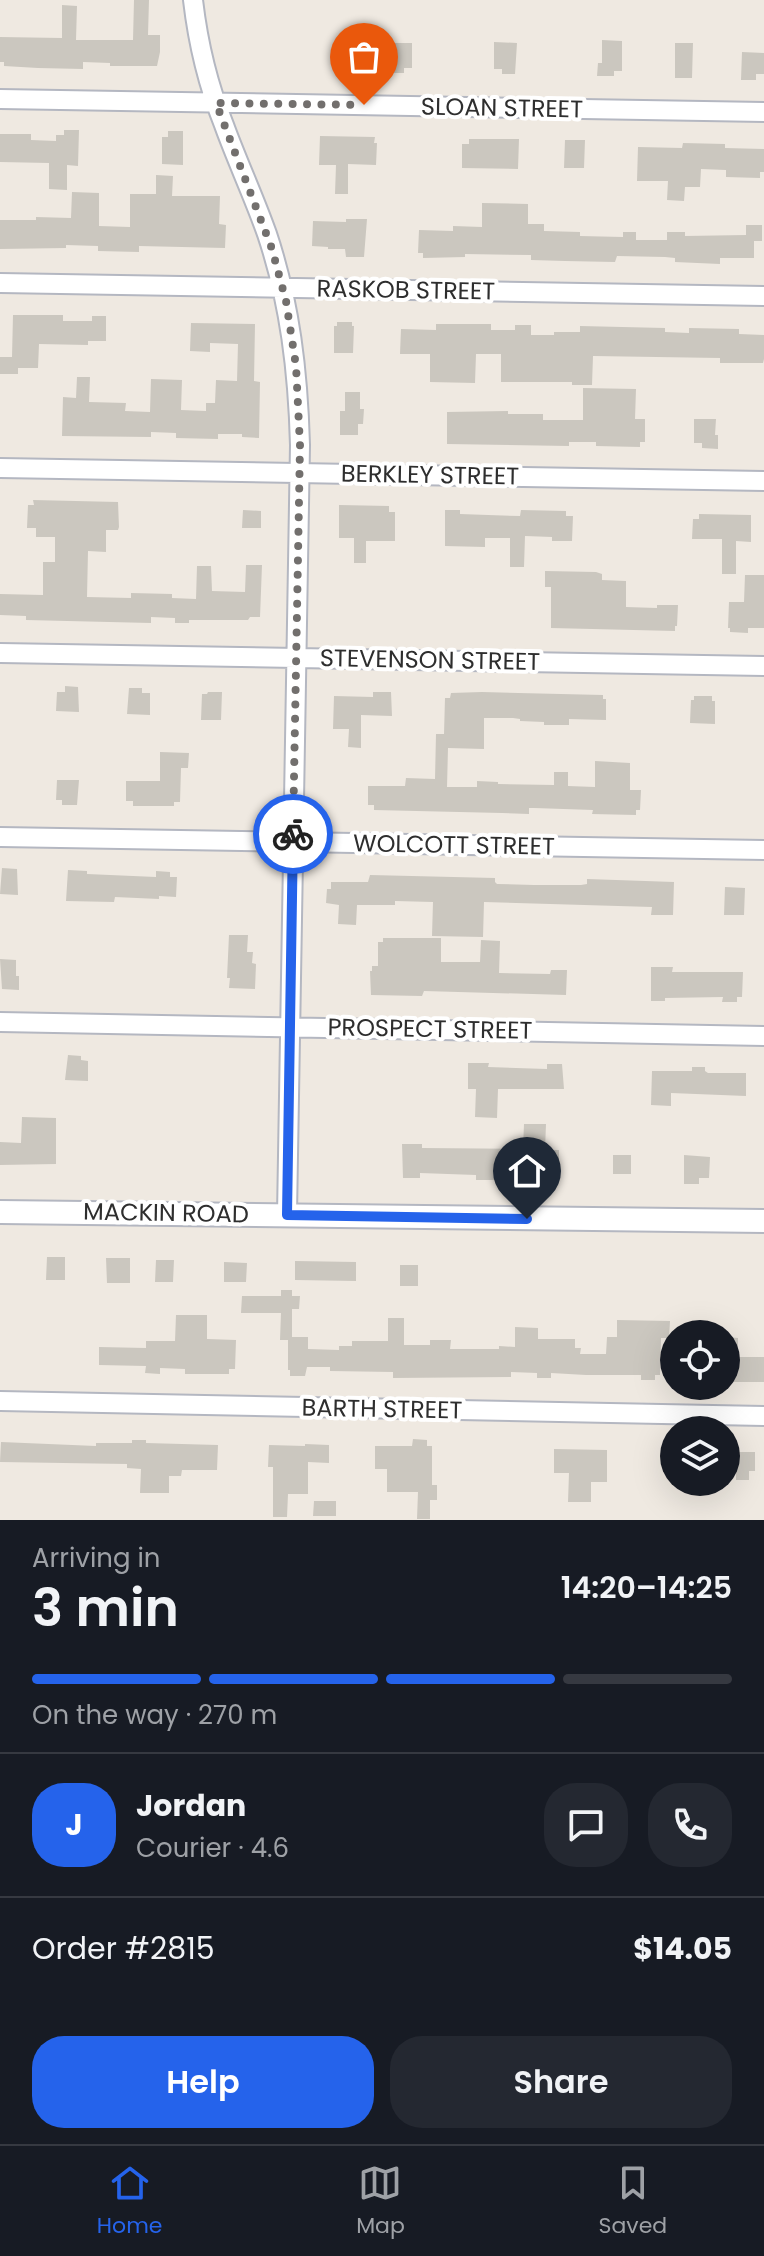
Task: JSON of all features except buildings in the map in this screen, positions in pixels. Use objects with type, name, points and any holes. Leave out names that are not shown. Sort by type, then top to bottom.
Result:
[{"type":"street","points":[[193,0],[216,103],[261,218],[283,288],[296,366],[300,473],[287,1215]]},
{"type":"street","name":"SLOAN STREET","points":[[0,99],[764,112]]},
{"type":"street","name":"RASKOB STREET","points":[[0,283],[764,296]]},
{"type":"street","name":"BERKLEY STREET","points":[[0,468],[764,481]]},
{"type":"street","name":"STEVENSON STREET","points":[[0,653],[764,666]]},
{"type":"street","name":"WOLCOTT STREET","points":[[0,837],[764,850]]},
{"type":"street","name":"PROSPECT STREET","points":[[0,1022],[764,1036]]},
{"type":"street","name":"MACKIN ROAD","points":[[0,1212],[764,1221]]},
{"type":"street","name":"BARTH STREET","points":[[0,1401],[764,1416]]},
{"type":"way so far","points":[[293,834],[300,445],[296,366],[286,301],[272,249],[216,103],[364,105]]},
{"type":"route","points":[[293,834],[287,1215],[527,1219]]}]
